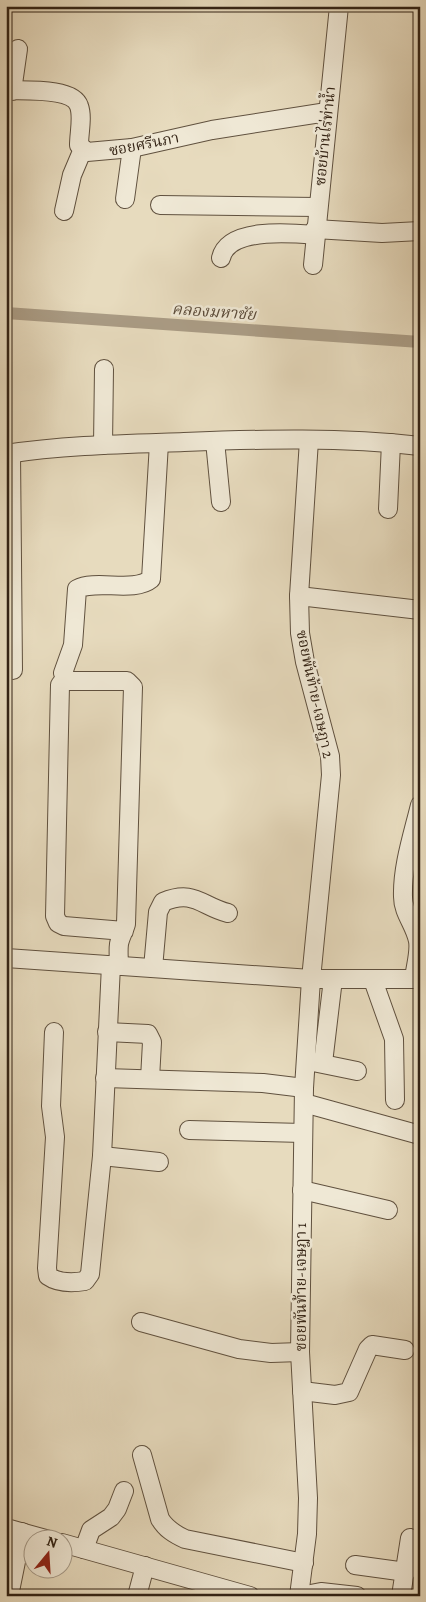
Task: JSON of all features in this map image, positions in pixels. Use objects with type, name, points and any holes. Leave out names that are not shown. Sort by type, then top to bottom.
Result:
[{"type":"street","name":"ซอยบ้านไร่ท่าน้ำ","points":[[313,266],[317,207],[339,6]]},
{"type":"street","points":[[18,49],[9,90],[61,92],[76,100],[80,107],[79,145],[82,150],[72,175],[64,211]]},
{"type":"street","name":"ซอยศรีนภา","points":[[82,150],[98,152],[132,148],[212,130],[327,112]]},
{"type":"street","points":[[125,199],[132,148]]},
{"type":"street","points":[[160,205],[317,207]]},
{"type":"street","points":[[221,258],[223,250],[228,245],[254,236],[275,233],[382,234],[420,231]]},
{"type":"street","points":[[103,446],[104,369]]},
{"type":"street","points":[[13,670],[9,454],[103,446],[215,441],[308,440],[420,446]]},
{"type":"street","name":"ซอยพันท้าย-เจษฎา 2","points":[[308,440],[299,596],[302,647],[330,756],[331,775],[311,978]]},
{"type":"street","points":[[215,441],[221,502]]},
{"type":"street","points":[[63,673],[73,645],[77,588],[133,584],[147,582],[151,579],[159,443]]},
{"type":"street","points":[[388,509],[390,443]]},
{"type":"street","points":[[299,596],[420,610]]},
{"type":"street","points":[[54,1032],[51,1106],[55,1146],[47,1268],[48,1276],[54,1281],[85,1281],[90,1274],[102,1156],[107,1032],[115,965],[119,943],[124,931],[133,687],[127,681],[64,681],[60,685],[56,916],[58,923],[64,926],[124,931]]},
{"type":"street","points":[[6,958],[311,978],[417,979],[419,942],[406,915],[403,898],[404,878],[420,805]]},
{"type":"street","points":[[153,968],[158,912],[163,902],[182,896],[191,896],[228,913]]},
{"type":"street","name":"ซอยพันท้าย-เจษฎา 1","points":[[300,1596],[308,1498],[300,1352],[305,1062],[311,978]]},
{"type":"street","points":[[323,1063],[333,979]]},
{"type":"street","points":[[373,980],[394,1039],[395,1100]]},
{"type":"street","points":[[107,1032],[148,1034],[152,1042],[150,1079]]},
{"type":"street","points":[[305,1062],[323,1063],[357,1071]]},
{"type":"street","points":[[105,1078],[263,1083],[420,1135]]},
{"type":"street","points":[[189,1130],[303,1133]]},
{"type":"street","points":[[102,1156],[159,1162]]},
{"type":"street","points":[[302,1190],[388,1210]]},
{"type":"street","points":[[141,1322],[239,1349],[271,1353],[300,1352]]},
{"type":"street","points":[[302,1391],[335,1395],[349,1392],[368,1349],[372,1345],[405,1350]]},
{"type":"street","points":[[142,1455],[160,1519],[165,1528],[175,1535],[185,1539],[304,1563]]},
{"type":"street","points":[[84,1549],[91,1530],[112,1517],[124,1491]]},
{"type":"street","points":[[9,1596],[14,1530]]},
{"type":"street","points":[[401,1596],[410,1538]]},
{"type":"street","points":[[72,1546],[250,1596]]},
{"type":"street","points":[[355,1565],[406,1572]]},
{"type":"street","points":[[137,1596],[145,1566]]},
{"type":"street","points":[[300,1596],[321,1592],[357,1596]]},
{"type":"waterway","name":"คลองมหาชัย","points":[[6,313],[420,342]]}]
